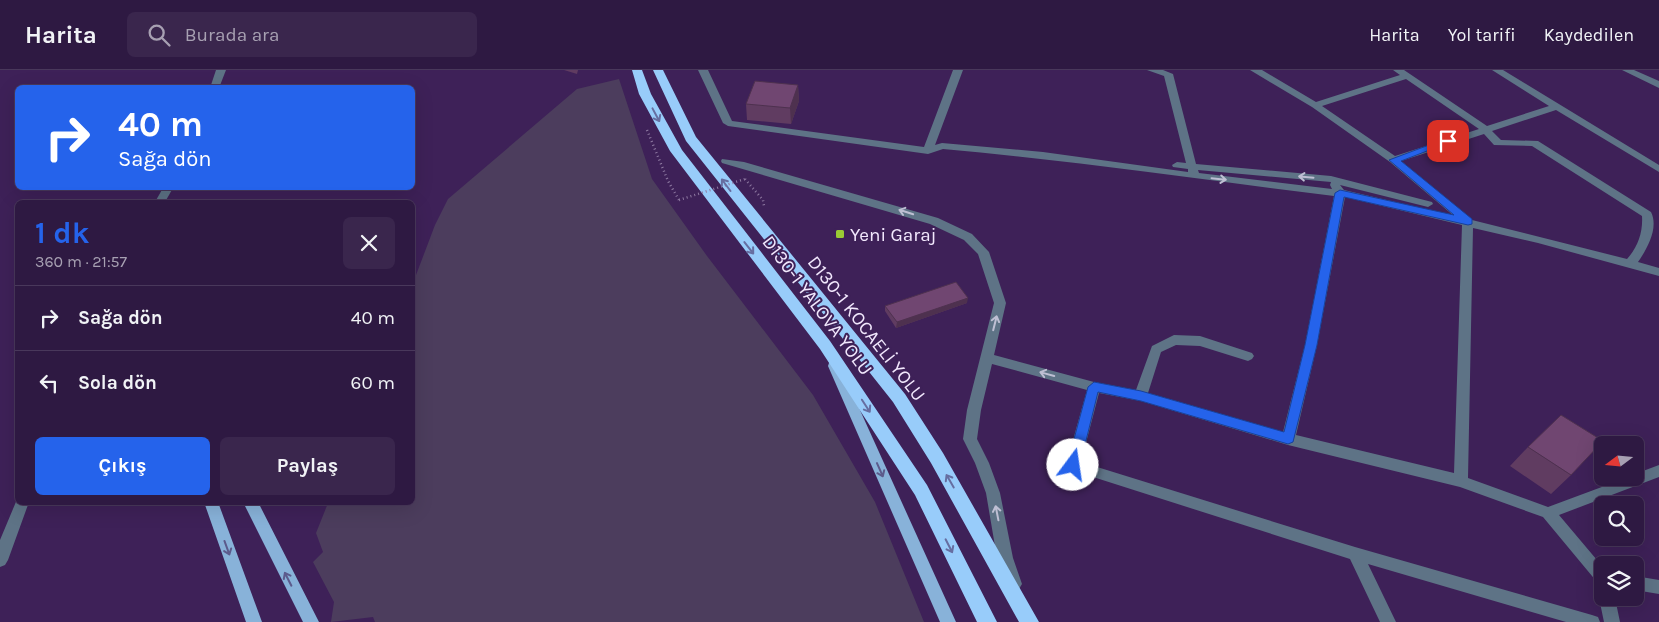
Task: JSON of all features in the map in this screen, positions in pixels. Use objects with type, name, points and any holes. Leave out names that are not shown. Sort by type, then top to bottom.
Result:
[{"type":"highway","name":"D130-1 YALOVA YOLU","points":[[637,70],[645,94],[676,151],[825,345],[921,490],[987,622]]},
{"type":"highway","name":"D130-1 KOCAELİ YOLU","points":[[658,70],[690,138],[756,222],[810,285],[898,398],[937,458],[1026,616]]},
{"type":"main road","points":[[825,345],[948,622]]},
{"type":"main road","points":[[212,505],[254,622]]},
{"type":"main road","points":[[252,505],[311,622]]},
{"type":"street","points":[[215,85],[221,70]]},
{"type":"street","points":[[703,70],[728,123],[928,151],[942,146],[1043,155],[1194,172],[1340,193],[1633,261],[1659,265]]},
{"type":"street","points":[[928,151],[958,70]]},
{"type":"street","points":[[1152,70],[1168,74],[1194,172]]},
{"type":"street","points":[[1255,70],[1315,105],[1394,160],[1468,222]]},
{"type":"street","points":[[1398,70],[1485,129],[1498,143],[1534,143],[1647,214],[1648,223],[1642,248],[1633,261]]},
{"type":"street","points":[[1497,70],[1659,170]]},
{"type":"street","points":[[1627,70],[1659,85]]},
{"type":"street","points":[[1315,105],[1407,76]]},
{"type":"street","points":[[1394,160],[1556,106]]},
{"type":"street","points":[[726,161],[934,221],[968,238],[983,252],[1000,303],[974,410],[970,439],[982,463],[993,493],[1005,558],[1026,616]]},
{"type":"street","points":[[1194,172],[1331,180],[1633,261],[1659,272]]},
{"type":"street","points":[[1288,439],[1311,345],[1340,193],[1331,180]]},
{"type":"street","points":[[1461,481],[1468,222]]},
{"type":"street","points":[[1141,396],[1156,349],[1174,340],[1200,341],[1248,356]]},
{"type":"street","points":[[987,358],[1094,387],[1141,396],[1288,439],[1461,481],[1548,513],[1594,568]]},
{"type":"street","points":[[1094,387],[1073,465],[1355,554],[1592,622]]},
{"type":"street","points":[[1548,513],[1659,471]]},
{"type":"street","points":[[0,560],[21,505]]},
{"type":"street","points":[[1355,554],[1388,622]]},
{"type":"street","points":[[1644,584],[1659,587]]},
{"type":"street","points":[[1608,606],[1612,622]]},
{"type":"path","points":[[668,181],[679,200],[745,179],[763,200]]},
{"type":"shaded area","points":[[619,79],[652,179],[707,256],[813,395],[875,502],[924,622],[375,622],[373,617],[331,622],[334,602],[313,562],[323,552],[316,533],[327,505],[415,505],[415,278],[435,225],[448,199],[577,89]]},
{"type":"building","points":[[755,81],[798,85],[790,108],[746,104]]},
{"type":"building","points":[[956,282],[968,298],[897,322],[885,306]]},
{"type":"building","points":[[1561,415],[1595,436],[1594,451],[1571,475],[1528,447]]},
{"type":"place","name":"Yeni Garaj","points":[[840,234]]},
{"type":"route","points":[[1073,465],[1094,387],[1141,396],[1288,439],[1311,345],[1340,193],[1468,222],[1394,160],[1448,141]]}]
